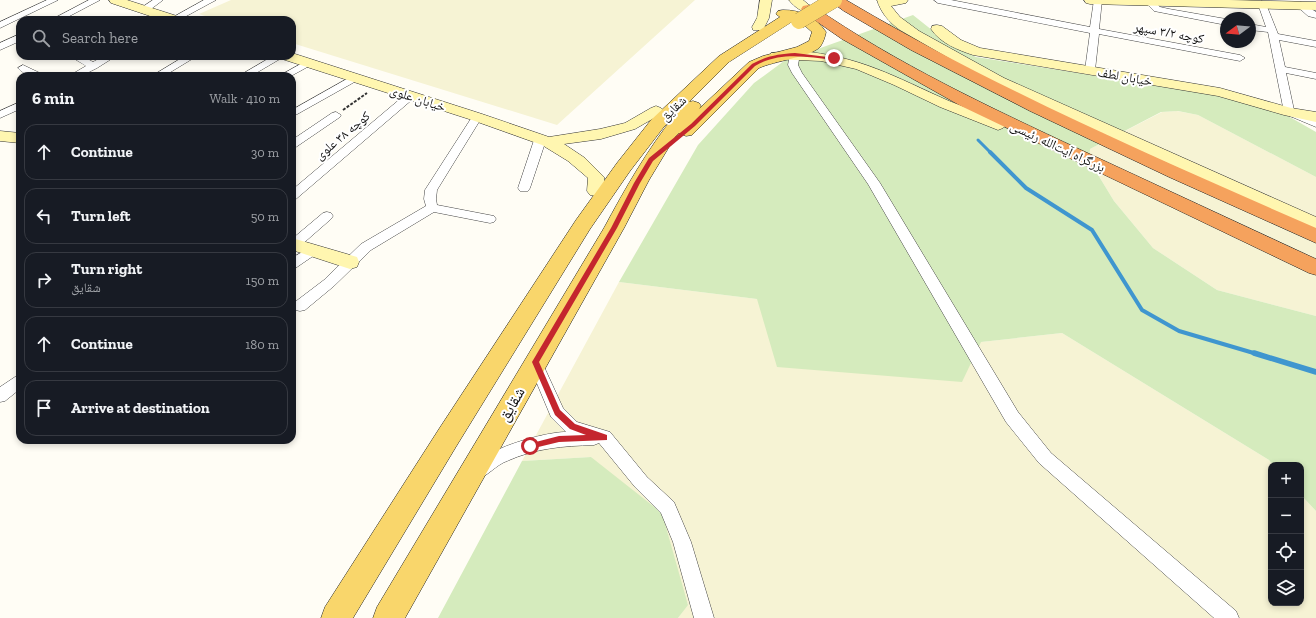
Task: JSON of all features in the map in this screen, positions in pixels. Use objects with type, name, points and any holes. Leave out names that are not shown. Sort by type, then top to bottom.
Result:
[{"type":"highway","name":"بزرگراه آیت‌الله رئیسی","points":[[835,0],[944,61],[1036,108],[1128,152],[1316,236]]},
{"type":"highway","name":"بزرگراه آیت‌الله رئیسی","points":[[802,9],[886,59],[967,103],[1316,268]]},
{"type":"highway","points":[[999,81],[1036,108]]},
{"type":"highway","points":[[998,125],[1044,140]]},
{"type":"main road","points":[[802,9],[835,0]]},
{"type":"main road","name":"شقایق","points":[[388,618],[467,479],[614,228],[637,183],[651,160],[683,116],[736,63],[760,46],[802,9]]},
{"type":"main road","name":"شقایق","points":[[336,618],[582,225],[623,167],[657,124],[724,59],[802,9]]},
{"type":"main road","name":"شقایق","points":[[582,225],[596,191],[620,155],[656,111],[702,69],[774,16],[788,13],[797,16],[815,26],[819,32],[818,37],[813,44],[804,49],[776,56]]},
{"type":"main road","points":[[651,160],[693,125],[754,65],[763,60],[776,56]]},
{"type":"street","points":[[21,16],[54,0]]},
{"type":"street","points":[[63,16],[96,0]]},
{"type":"street","points":[[115,0],[161,16]]},
{"type":"street","points":[[144,10],[159,0]]},
{"type":"street","points":[[180,16],[204,2],[212,0]]},
{"type":"street","points":[[758,27],[763,18],[766,0]]},
{"type":"street","points":[[902,0],[884,2],[893,19],[914,34],[999,81],[1316,224]]},
{"type":"street","name":"کوچه ۳/۲ سپهر","points":[[938,0],[1240,58]]},
{"type":"street","points":[[1090,0],[1316,6]]},
{"type":"street","points":[[1090,70],[1098,0]]},
{"type":"street","points":[[1149,2],[1157,8],[1168,12],[1220,21]]},
{"type":"street","points":[[1262,4],[1272,33],[1289,112],[1316,124]]},
{"type":"street","points":[[1301,5],[1311,14],[1316,15]]},
{"type":"street","points":[[0,26],[16,18]]},
{"type":"street","name":"خیابان لطف","points":[[937,29],[948,39],[960,46],[978,52],[1220,92],[1289,112],[1316,117]]},
{"type":"street","points":[[1256,29],[1316,44]]},
{"type":"street","points":[[4,45],[16,39]]},
{"type":"street","points":[[776,56],[795,54],[834,58],[867,68],[896,80],[940,102],[998,125]]},
{"type":"street","points":[[795,54],[793,65],[796,73],[874,183],[1012,417],[1045,458],[1229,618]]},
{"type":"street","name":"خیابان علوی","points":[[296,59],[477,117],[544,141],[577,158],[585,165],[596,178],[596,191]]},
{"type":"street","points":[[83,60],[94,66]]},
{"type":"street","points":[[82,72],[104,60]]},
{"type":"street","points":[[164,72],[185,60]]},
{"type":"street","points":[[251,72],[273,60]]},
{"type":"street","points":[[291,72],[308,63]]},
{"type":"street","points":[[23,68],[31,72]]},
{"type":"street","points":[[1280,69],[1316,76]]},
{"type":"street","points":[[296,112],[354,78]]},
{"type":"street","name":"کوچه ۳۸ علوی","points":[[296,193],[410,96]]},
{"type":"street","points":[[0,115],[16,106]]},
{"type":"street","points":[[524,188],[544,141],[601,134],[630,126],[656,111]]},
{"type":"street","points":[[296,142],[336,115]]},
{"type":"street","points":[[432,208],[430,199],[431,190],[477,117]]},
{"type":"street","points":[[0,136],[16,138]]},
{"type":"street","points":[[300,306],[329,282],[366,247],[432,208],[490,219]]},
{"type":"street","points":[[296,242],[327,216]]},
{"type":"street","points":[[296,245],[350,262]]},
{"type":"street","points":[[296,261],[311,251]]},
{"type":"street","points":[[535,362],[558,412],[572,427],[604,437],[641,482],[668,508],[682,542],[704,618]]},
{"type":"street","points":[[0,396],[16,384]]},
{"type":"street","points":[[467,479],[500,456],[530,446],[559,439],[604,437]]},
{"type":"path","points":[[336,115],[378,85]]},
{"type":"shaded area","points":[[231,0],[695,0],[557,125],[296,44],[296,16],[205,16],[199,14]]},
{"type":"shaded area","points":[[1177,111],[1198,115],[1316,177],[1316,316],[1217,290],[1153,248],[1114,201],[1089,160],[1090,149],[1162,112]]},
{"type":"shaded area","points":[[619,282],[757,299],[981,342],[1062,333],[1271,462],[1268,462],[1268,606],[1304,606],[1304,498],[1316,511],[1316,618],[678,618],[688,604],[591,457],[522,461]]},
{"type":"green space","points":[[913,15],[952,46],[976,57],[1218,95],[1281,112],[1316,132],[1316,177],[1198,115],[1178,111],[1161,112],[1090,149],[1089,160],[1114,201],[1153,248],[1217,290],[1316,316],[1316,511],[1304,498],[1304,462],[1271,462],[1062,333],[981,342],[962,382],[777,367],[757,299],[619,282],[698,145],[754,83],[784,61]]},
{"type":"green space","points":[[591,457],[662,513],[688,605],[678,618],[438,618],[522,461]]},
{"type":"waterway","points":[[978,140],[1026,188],[1092,230],[1142,310],[1179,331],[1257,354]]},
{"type":"waterway","points":[[1254,353],[1316,372]]},
{"type":"route","points":[[530,446],[559,439],[604,437],[572,427],[558,412],[546,390],[535,362],[614,228],[637,183],[651,160],[693,125],[754,65],[763,60],[776,56],[795,54],[834,58]]}]
